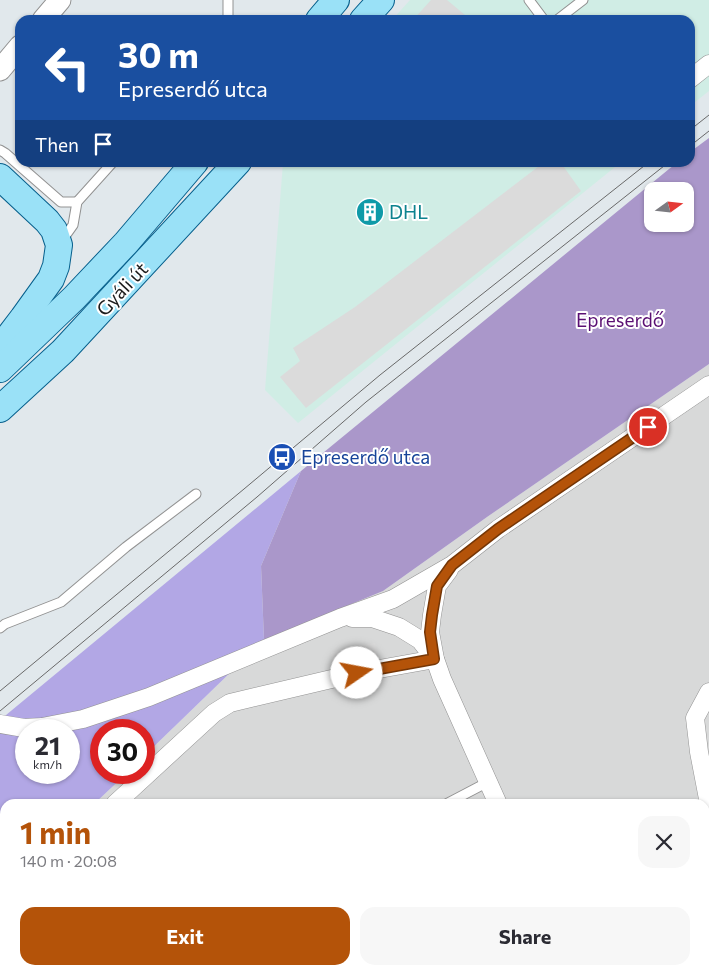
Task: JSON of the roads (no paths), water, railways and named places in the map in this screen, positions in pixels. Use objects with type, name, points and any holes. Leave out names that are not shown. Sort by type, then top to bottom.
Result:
[{"type":"main road","points":[[323,15],[336,0]]},
{"type":"main road","points":[[368,15],[381,0]]},
{"type":"main road","name":"Gyáli út","points":[[0,369],[80,291],[126,242],[191,167]]},
{"type":"main road","name":"Gyáli út","points":[[0,409],[64,352],[233,167]]},
{"type":"main road","points":[[0,177],[47,221],[54,230],[59,245],[56,266],[51,279],[0,348]]},
{"type":"street","points":[[47,15],[60,0]]},
{"type":"street","points":[[0,70],[15,52]]},
{"type":"street","points":[[695,76],[709,64]]},
{"type":"street","points":[[0,724],[24,728],[42,727],[83,719],[149,697],[340,618],[393,599],[452,565],[498,529],[709,385]]},
{"type":"street","points":[[452,565],[437,586],[430,632],[434,659],[496,799]]},
{"type":"street","points":[[340,618],[372,618],[399,627],[420,640],[434,659]]},
{"type":"street","points":[[121,799],[214,712],[230,703],[357,673],[434,659]]},
{"type":"street","points":[[708,799],[695,718],[709,692]]},
{"type":"lane","points":[[228,0],[228,15]]},
{"type":"lane","points":[[529,0],[540,15]]},
{"type":"lane","points":[[564,15],[583,0]]},
{"type":"lane","points":[[0,150],[15,162]]},
{"type":"lane","points":[[21,167],[61,202],[77,202]]},
{"type":"lane","points":[[59,245],[73,225],[77,202],[109,167]]},
{"type":"lane","points":[[0,628],[5,624],[62,602],[126,547],[196,494]]},
{"type":"lane","points":[[456,799],[488,782]]},
{"type":"tram line","points":[[695,126],[709,115]]},
{"type":"tram line","points":[[695,142],[709,131]]},
{"type":"tram line","points":[[0,691],[380,375],[643,167]]},
{"type":"tram line","points":[[0,711],[257,497],[366,402],[663,167]]},
{"type":"place","name":"DHL","points":[[370,212]]},
{"type":"place","name":"Epreserdő utca","points":[[282,457]]},
{"type":"park label","name":"Epreserdő","points":[[620,320]]}]
